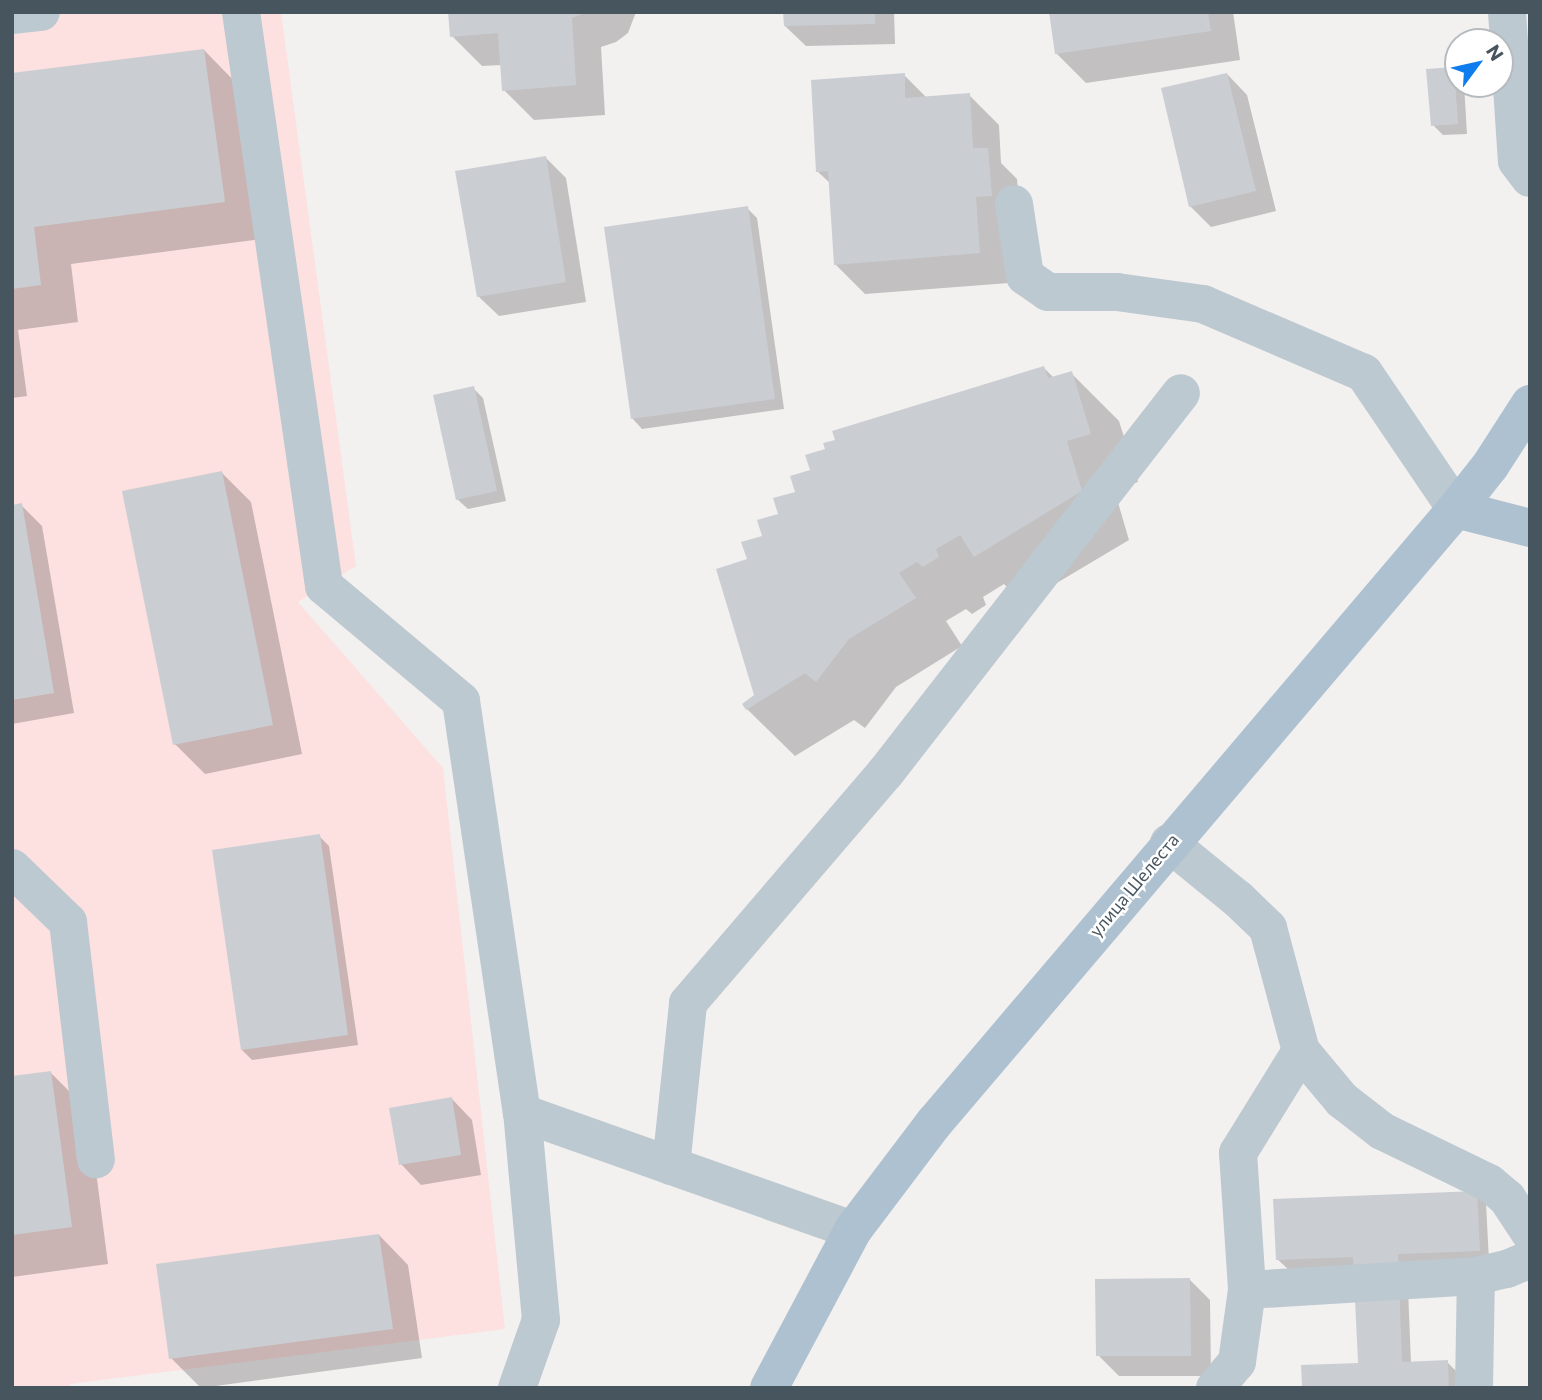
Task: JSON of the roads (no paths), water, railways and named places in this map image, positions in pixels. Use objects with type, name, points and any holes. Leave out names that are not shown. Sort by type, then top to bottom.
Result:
[{"type":"main road","name":"улица Шелеста","points":[[769,1388],[853,1230],[934,1124],[1169,843],[1456,509],[1490,466],[1530,404]]},
{"type":"main road","points":[[1456,509],[1530,528]]},
{"type":"lane","points":[[12,15],[41,12]]},
{"type":"lane","points":[[241,12],[324,586],[461,701],[523,1113],[541,1320],[517,1388]]},
{"type":"lane","points":[[1507,12],[1517,161],[1530,178]]},
{"type":"lane","points":[[1014,204],[1025,275],[1048,292],[1117,292],[1203,304],[1364,373],[1456,509]]},
{"type":"lane","points":[[671,1166],[688,1003],[886,772],[1181,393]]},
{"type":"lane","points":[[1169,843],[1238,899],[1268,928],[1301,1051],[1342,1100],[1382,1131],[1489,1183],[1507,1198],[1530,1233]]},
{"type":"lane","points":[[12,868],[68,922],[96,1159]]},
{"type":"lane","points":[[1215,1388],[1237,1362],[1247,1290],[1238,1153],[1301,1051]]},
{"type":"lane","points":[[523,1113],[853,1230]]},
{"type":"lane","points":[[1247,1290],[1476,1276],[1507,1269],[1530,1259]]},
{"type":"lane","points":[[1474,1388],[1476,1276]]}]
